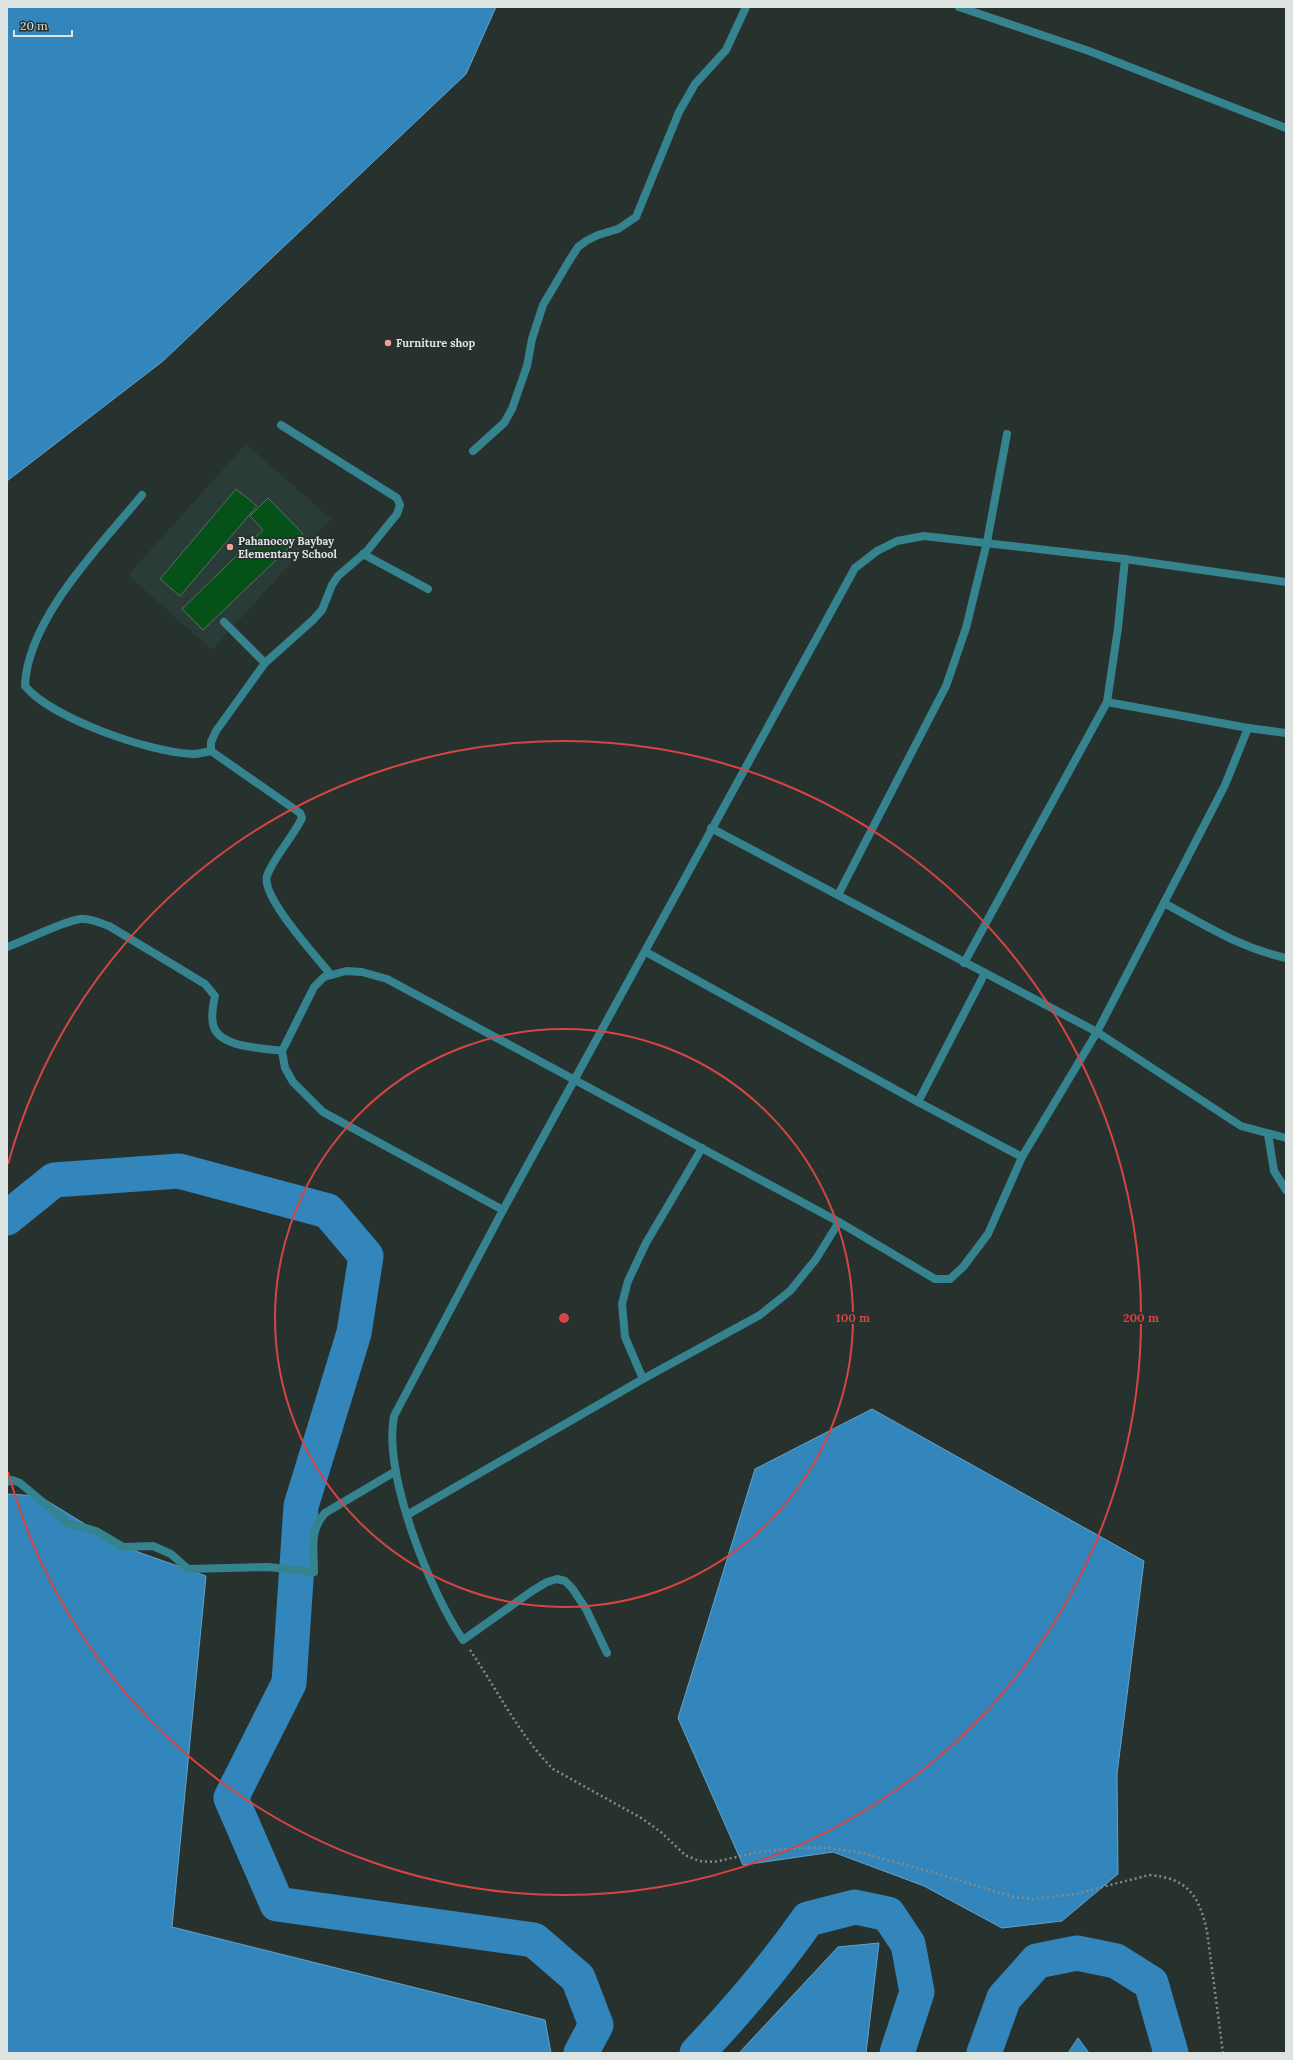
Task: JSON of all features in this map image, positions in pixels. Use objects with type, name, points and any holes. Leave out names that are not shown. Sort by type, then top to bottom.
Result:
[{"type":"street","points":[[472,451],[504,423],[512,409],[525,374],[532,339],[543,305],[569,260],[578,247],[586,240],[618,229],[636,217],[679,112],[695,84],[726,50],[746,7]]},
{"type":"street","points":[[959,7],[1089,50],[1286,128]]},
{"type":"street","points":[[211,751],[211,742],[216,730],[265,663],[314,620],[322,610],[332,585],[338,576],[363,554],[397,514],[400,505],[397,498],[281,426]]},
{"type":"street","points":[[838,895],[946,686],[966,628],[988,542],[1007,434]]},
{"type":"street","points":[[142,495],[84,565],[49,612],[37,639],[25,675],[25,686],[33,696],[102,732],[181,753],[195,754],[211,751],[300,813],[302,818],[296,830],[267,877],[267,889],[277,908],[331,975]]},
{"type":"street","points":[[607,1653],[586,1609],[579,1598],[565,1581],[557,1579],[547,1582],[532,1591],[463,1640],[450,1621],[424,1565],[407,1515],[396,1471],[391,1432],[394,1416],[503,1210],[646,952],[711,828],[855,568],[877,551],[897,541],[924,536],[988,542],[1126,559],[1286,582]]},
{"type":"street","points":[[363,554],[428,589]]},
{"type":"street","points":[[964,963],[1107,702],[1126,559]]},
{"type":"street","points":[[224,622],[265,663]]},
{"type":"street","points":[[1107,702],[1248,728],[1286,733]]},
{"type":"street","points":[[503,1210],[323,1112],[293,1082],[285,1068],[282,1051],[314,987],[324,977],[346,971],[362,972],[387,978],[839,1222],[936,1279],[950,1279],[963,1267],[988,1234],[1022,1157],[1097,1032],[1225,785],[1248,728]]},
{"type":"street","points":[[711,828],[1097,1032],[1241,1126],[1286,1138]]},
{"type":"street","points":[[1164,903],[1233,941],[1266,953],[1286,958]]},
{"type":"street","points":[[7,947],[81,919],[92,920],[108,926],[204,984],[214,996],[213,1026],[217,1033],[234,1045],[282,1051]]},
{"type":"street","points":[[646,952],[918,1102],[1022,1157]]},
{"type":"street","points":[[918,1102],[985,973]]},
{"type":"street","points":[[1268,1134],[1274,1171],[1286,1190]]},
{"type":"street","points":[[643,1379],[625,1337],[622,1304],[628,1281],[646,1243],[702,1148]]},
{"type":"street","points":[[407,1515],[643,1379],[760,1315],[790,1291],[816,1259],[839,1222]]},
{"type":"street","points":[[7,1482],[12,1480],[20,1483],[68,1523],[96,1531],[123,1547],[153,1546],[174,1557],[188,1569],[268,1567],[314,1572],[313,1540],[315,1527],[319,1519],[325,1513],[396,1471]]},
{"type":"path","points":[[463,1640],[524,1733],[553,1769],[643,1819],[662,1833],[685,1854],[699,1861],[714,1862],[759,1852],[796,1848],[828,1848],[858,1852],[1014,1897],[1033,1899],[1076,1894],[1150,1875],[1162,1876],[1176,1882],[1194,1895],[1199,1902],[1204,1917],[1223,2053]]},
{"type":"shaded area","name":"Pahanocoy Baybay Elementary School","points":[[246,444],[331,519],[212,650],[128,575]]},
{"type":"water","points":[[7,7],[496,7],[466,74],[163,361],[7,481]]},
{"type":"water","points":[[872,1409],[1144,1561],[1117,1774],[1118,1874],[1062,1921],[1002,1928],[924,1886],[833,1852],[743,1865],[678,1718],[755,1469]]},
{"type":"water","points":[[7,1494],[39,1496],[121,1546],[206,1576],[172,1927],[545,2020],[551,2053],[7,2053]]},
{"type":"water","points":[[879,1943],[866,2053],[739,2053],[838,1947]]},
{"type":"water","points":[[1078,2038],[1089,2053],[1068,2053]]},
{"type":"building","points":[[236,489],[257,506],[180,596],[160,579]]},
{"type":"building","points":[[268,498],[303,534],[203,630],[182,609],[263,530],[250,516]]},
{"type":"waterway","points":[[7,1218],[54,1180],[179,1171],[328,1211],[366,1256],[354,1333],[301,1506],[289,1683],[231,1798],[277,1904],[534,1940],[578,1978],[596,2025],[581,2053]]},
{"type":"waterway","points":[[697,2053],[755,1988],[808,1919],[855,1907],[888,1914],[908,1944],[917,1992],[897,2053]]},
{"type":"waterway","points":[[984,2053],[1004,1998],[1037,1961],[1077,1953],[1116,1961],[1151,1983],[1171,2053]]},
{"type":"place","name":"Furniture shop","points":[[388,343]]},
{"type":"place","name":"Pahanocoy Baybay Elementary School","points":[[230,547]]}]
